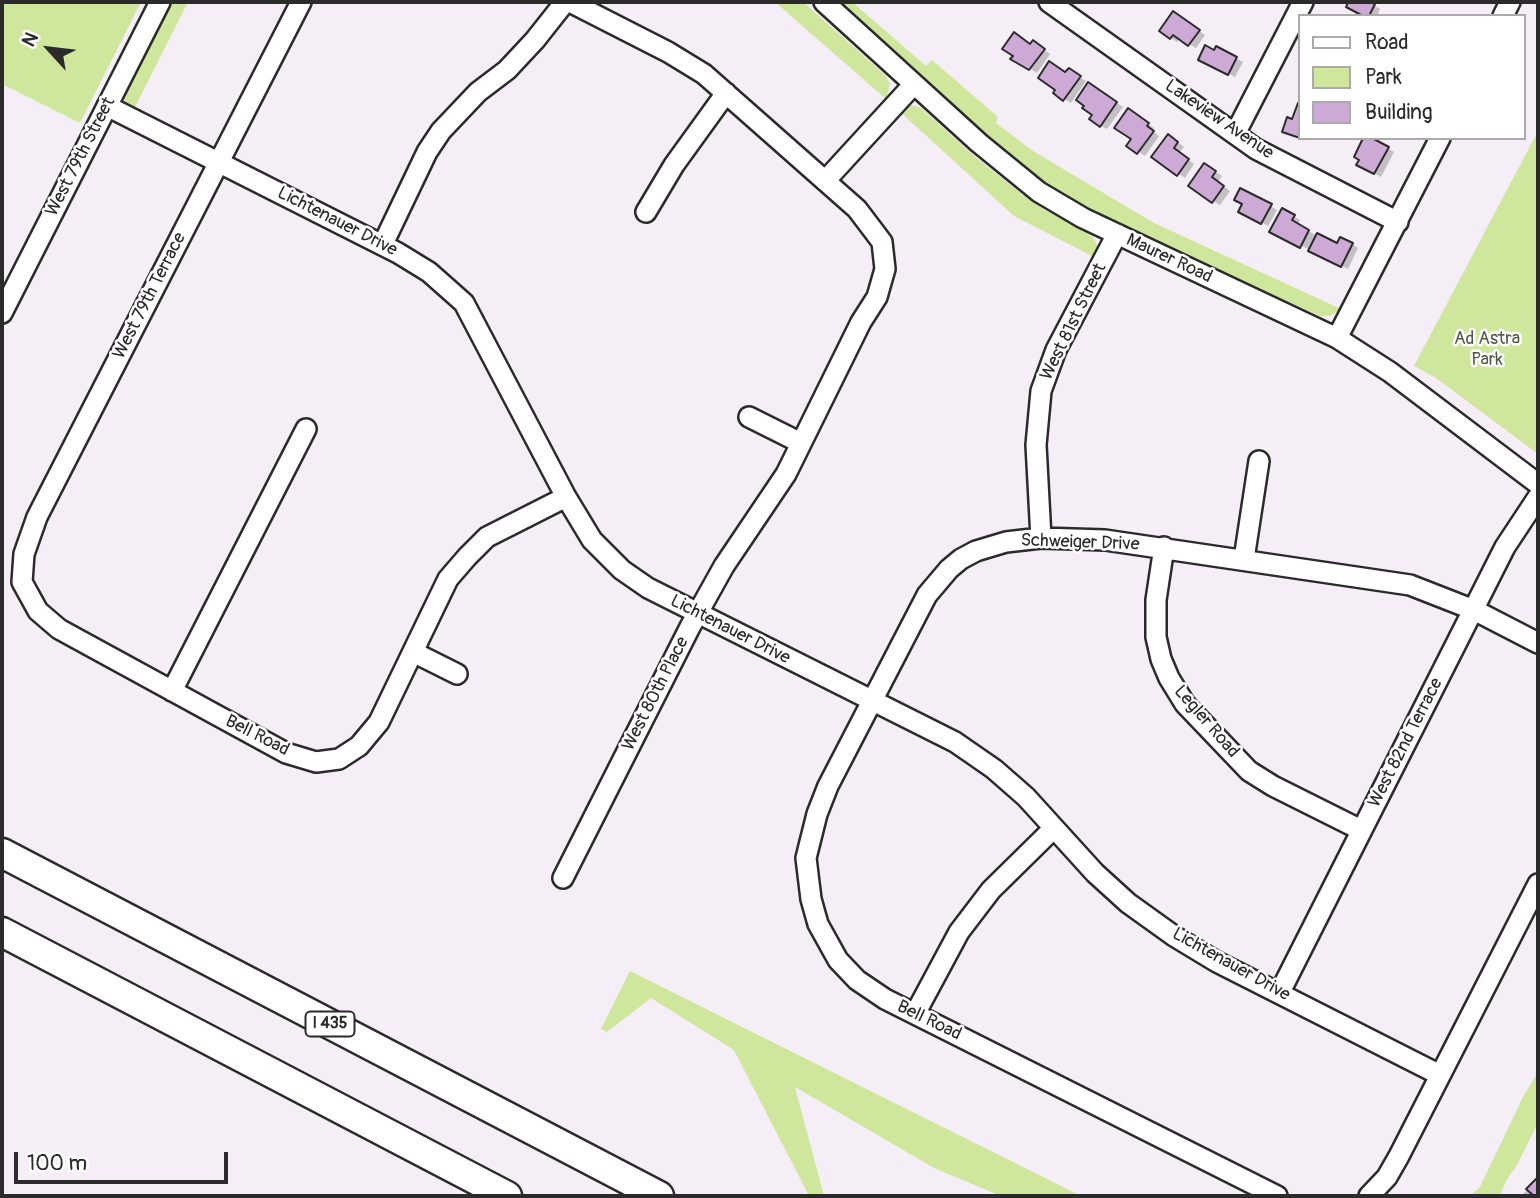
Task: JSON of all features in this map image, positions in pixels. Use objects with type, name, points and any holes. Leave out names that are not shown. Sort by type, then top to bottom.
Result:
[{"type":"highway","name":"I 435","points":[[2,853],[659,1196]]},
{"type":"highway","points":[[2,932],[507,1196]]},
{"type":"street","name":"West 79th Street","points":[[2,313],[160,2]]},
{"type":"street","name":"West 79th Terrace","points":[[30,596],[22,582],[24,554],[37,517],[301,2]]},
{"type":"street","points":[[383,244],[427,152],[441,131],[478,92],[507,70],[565,2]]},
{"type":"street","name":"West 80th Place","points":[[563,878],[697,614],[724,566],[786,474],[861,322],[877,297],[885,269],[882,242],[857,209],[704,74],[668,52],[570,2]]},
{"type":"street","name":"Maurer Road","points":[[824,2],[1021,179],[1064,208],[1337,338],[1390,372],[1538,484]]},
{"type":"street","name":"Lakeview Avenue","points":[[1049,2],[1255,149],[1398,222]]},
{"type":"street","points":[[1235,134],[1303,2]]},
{"type":"street","points":[[825,181],[914,84]]},
{"type":"street","points":[[646,212],[674,165],[726,93]]},
{"type":"street","name":"Lichtenauer Drive","points":[[107,106],[383,244],[429,272],[464,303],[566,497],[592,540],[622,570],[648,589],[955,742],[1018,790],[1095,873],[1128,903],[1174,936],[1217,962],[1440,1075]]},
{"type":"street","points":[[1337,338],[1439,140]]},
{"type":"street","name":"West 81st Street","points":[[1041,538],[1036,445],[1041,391],[1056,350],[1117,234]]},
{"type":"street","points":[[749,417],[802,443]]},
{"type":"street","points":[[172,691],[306,429]]},
{"type":"street","points":[[1244,559],[1259,461]]},
{"type":"street","name":"Bell Road","points":[[30,596],[38,611],[59,629],[286,753],[316,762],[339,759],[359,746],[379,722],[448,579],[467,557],[487,537],[566,497]]},
{"type":"street","name":"West 82nd Terrace","points":[[1280,992],[1510,540],[1538,497]]},
{"type":"street","name":"Schweiger Drive","points":[[873,702],[927,595],[949,569],[961,559],[984,548],[1006,542],[1041,538],[1105,540],[1164,547],[1410,585],[1474,611],[1538,643]]},
{"type":"street","name":"Legler Road","points":[[1164,547],[1156,600],[1156,637],[1169,678],[1185,704],[1250,771],[1273,786],[1361,830]]},
{"type":"street","points":[[413,652],[457,674]]},
{"type":"street","name":"Bell Road","points":[[873,702],[828,786],[817,814],[806,858],[810,899],[818,924],[838,960],[857,980],[885,999],[1278,1196]]},
{"type":"street","points":[[915,1014],[959,932],[991,890],[1054,828]]},
{"type":"street","points":[[1369,1196],[1387,1177],[1538,884]]},
{"type":"green space","points":[[2,2],[141,2],[80,123],[2,84]]},
{"type":"green space","points":[[170,2],[188,2],[133,111],[124,102],[125,93]]},
{"type":"green space","points":[[775,2],[803,2],[886,76],[890,84],[886,99]]},
{"type":"green space","points":[[837,2],[852,2],[926,66],[932,60],[998,117],[996,123],[1033,151],[1154,223],[1341,309],[1330,316],[1320,316],[1168,248],[1042,181],[995,144]]},
{"type":"green space","points":[[908,104],[921,108],[974,156],[1023,195],[1092,236],[1099,248],[1096,258],[1014,216],[898,110]]},
{"type":"green space","name":"Ad Astra Park","points":[[1538,131],[1538,454],[1436,378],[1414,366]]},
{"type":"green space","points":[[630,971],[1081,1196],[1001,1196],[934,1168],[795,1087],[824,1196],[809,1196],[734,1050],[651,998],[607,1032],[601,1029]]},
{"type":"green space","points":[[1538,1072],[1538,1123],[1500,1196],[1470,1196],[1480,1187],[1523,1097]]},
{"type":"building","points":[[1348,2],[1375,4],[1370,14],[1359,14],[1346,7]]},
{"type":"building","points":[[1173,11],[1200,30],[1188,46],[1173,35],[1170,39],[1159,31]]},
{"type":"building","points":[[1014,32],[1030,44],[1033,40],[1045,49],[1029,70],[1010,59],[1013,56],[1002,49]]},
{"type":"building","points":[[1205,45],[1214,50],[1216,46],[1237,57],[1228,75],[1198,60]]},
{"type":"building","points":[[1049,61],[1065,72],[1069,68],[1081,76],[1063,101],[1053,93],[1055,90],[1038,78]]},
{"type":"building","points":[[1088,82],[1117,102],[1100,127],[1089,119],[1092,115],[1076,100]]},
{"type":"building","points":[[1298,103],[1298,137],[1282,132],[1287,117],[1292,119]]},
{"type":"building","points":[[1128,108],[1149,123],[1147,126],[1154,131],[1137,154],[1126,146],[1131,139],[1114,128]]},
{"type":"building","points":[[1168,134],[1178,142],[1174,148],[1189,159],[1177,176],[1151,157]]},
{"type":"building","points":[[1362,140],[1376,140],[1389,147],[1374,174],[1356,165],[1359,160],[1354,157]]},
{"type":"building","points":[[1204,163],[1216,171],[1212,177],[1224,186],[1212,203],[1188,186]]},
{"type":"building","points":[[1240,188],[1272,204],[1261,224],[1238,212],[1242,204],[1234,200]]},
{"type":"building","points":[[1282,208],[1295,215],[1292,220],[1309,230],[1300,248],[1269,232]]},
{"type":"building","points":[[1317,233],[1337,243],[1340,237],[1353,243],[1341,267],[1308,251]]},
{"type":"building","points":[[1538,1177],[1538,1196],[1534,1196],[1526,1189]]}]
